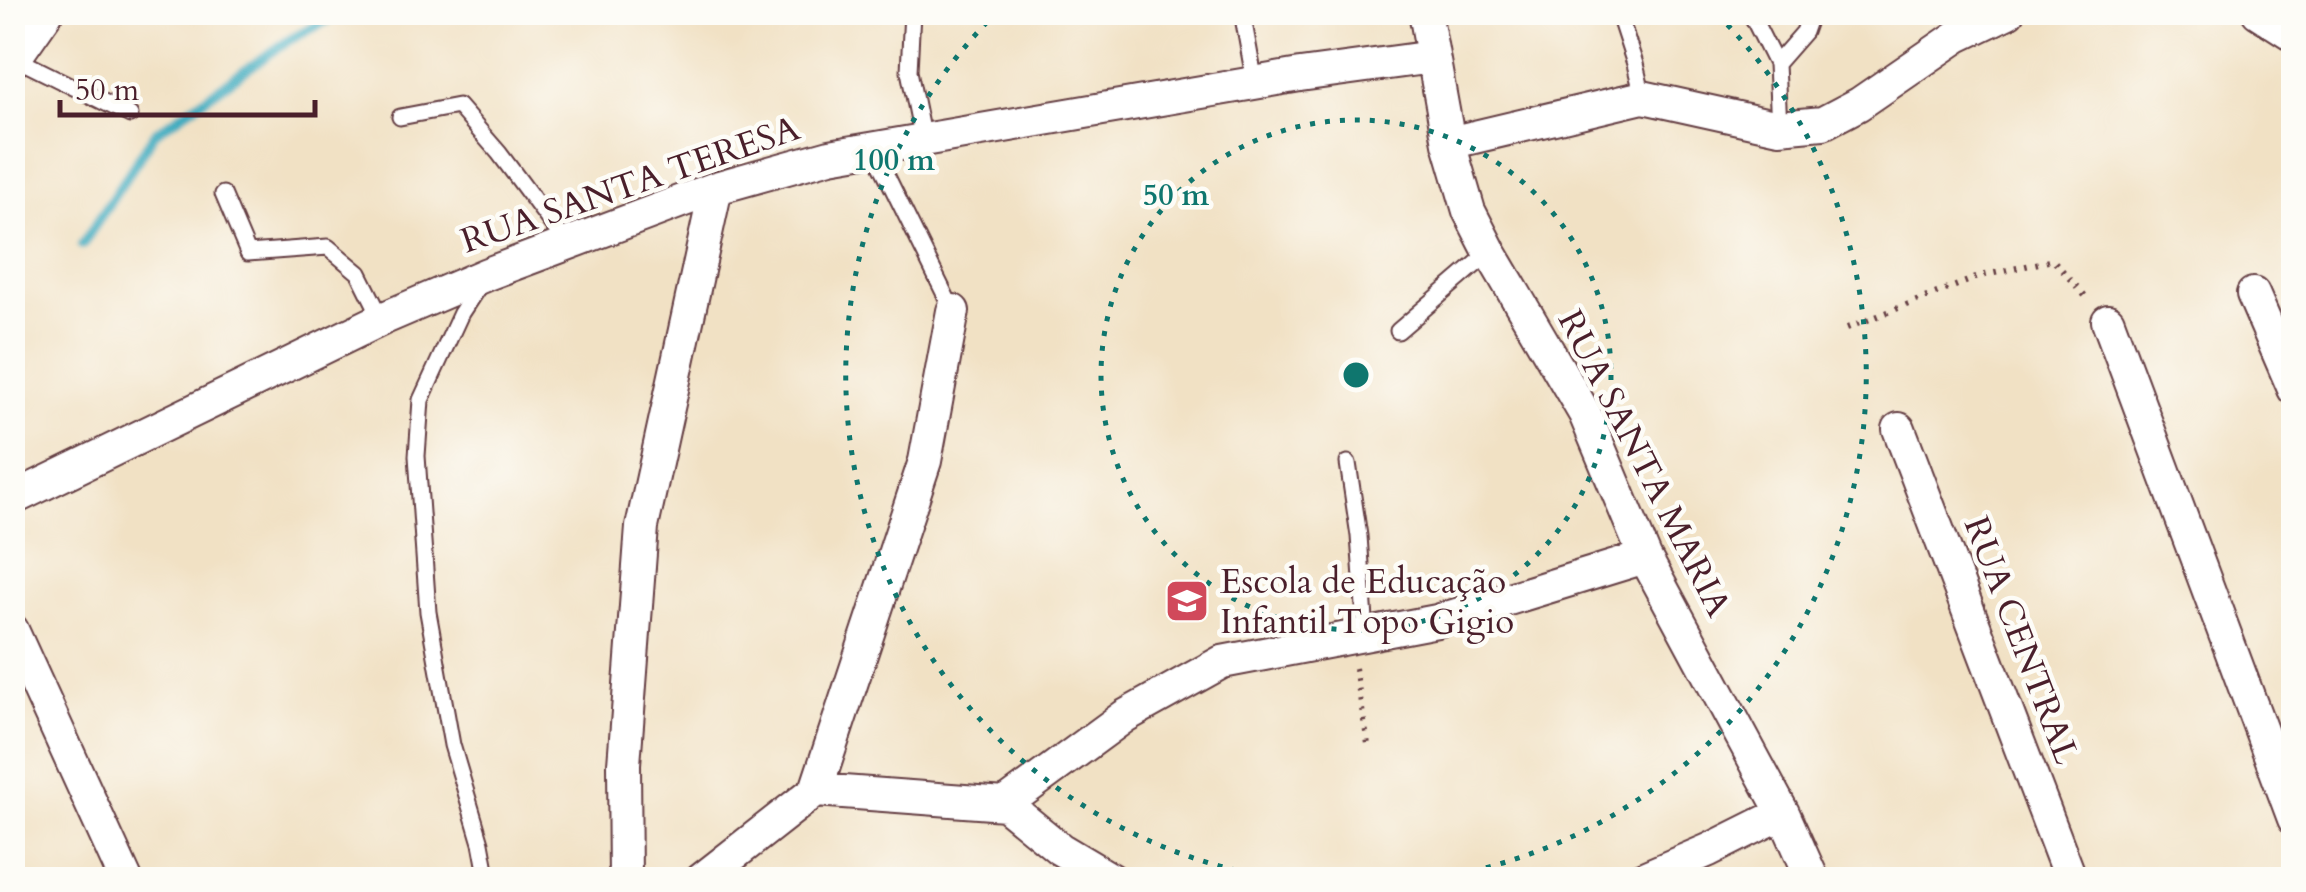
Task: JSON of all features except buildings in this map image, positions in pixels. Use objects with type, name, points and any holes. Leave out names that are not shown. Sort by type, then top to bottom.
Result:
[{"type":"street","points":[[14,60],[48,12]]},
{"type":"street","name":"RUA SANTA MARIA","points":[[1425,12],[1448,143],[1469,211],[1585,414],[1645,557],[1783,813],[1813,880]]},
{"type":"street","points":[[1448,143],[1643,97],[1778,127],[1824,122],[1859,104],[1958,36],[2008,12]]},
{"type":"street","points":[[2258,12],[2294,35]]},
{"type":"street","name":"RUA SANTA TERESA","points":[[12,499],[382,319],[566,243],[716,188],[830,156],[1255,83],[1433,57]]},
{"type":"street","points":[[626,880],[624,764],[642,526],[716,188]]},
{"type":"street","points":[[2253,294],[2294,390]]},
{"type":"street","points":[[701,880],[816,790],[925,461],[954,311]]},
{"type":"street","points":[[2108,321],[2294,819]]},
{"type":"street","name":"RUA CENTRAL","points":[[1899,430],[2071,880]]},
{"type":"street","points":[[1005,804],[1124,716],[1222,662],[1438,621],[1645,557]]},
{"type":"street","points":[[12,630],[121,878]]},
{"type":"street","points":[[816,790],[1005,804],[1060,849],[1112,880]]},
{"type":"street","points":[[1639,880],[1783,813]]},
{"type":"lane","points":[[912,12],[909,71],[923,140]]},
{"type":"lane","points":[[1242,12],[1255,83]]},
{"type":"lane","points":[[1618,12],[1643,97]]},
{"type":"lane","points":[[1750,12],[1776,64],[1778,127]]},
{"type":"lane","points":[[1776,64],[1804,32],[1812,12]]},
{"type":"lane","points":[[14,60],[130,116]]},
{"type":"lane","points":[[400,117],[458,106],[499,153],[566,243]]},
{"type":"lane","points":[[874,148],[954,311]]},
{"type":"lane","points":[[222,194],[248,253],[328,247],[359,273],[382,319]]},
{"type":"lane","points":[[1398,330],[1490,252]]},
{"type":"lane","points":[[487,274],[461,313],[422,400],[417,456],[428,612],[452,745],[488,880]]},
{"type":"lane","points":[[1348,463],[1359,536],[1358,636]]},
{"type":"path","points":[[1847,328],[1982,276],[2053,260],[2108,321]]},
{"type":"path","points":[[1358,636],[1369,750]]},
{"type":"waterway","points":[[82,245],[155,133],[289,40],[343,12]]},
{"type":"place","name":"Escola de Educação Infantil Topo Gigio","points":[[1187,601]]}]
